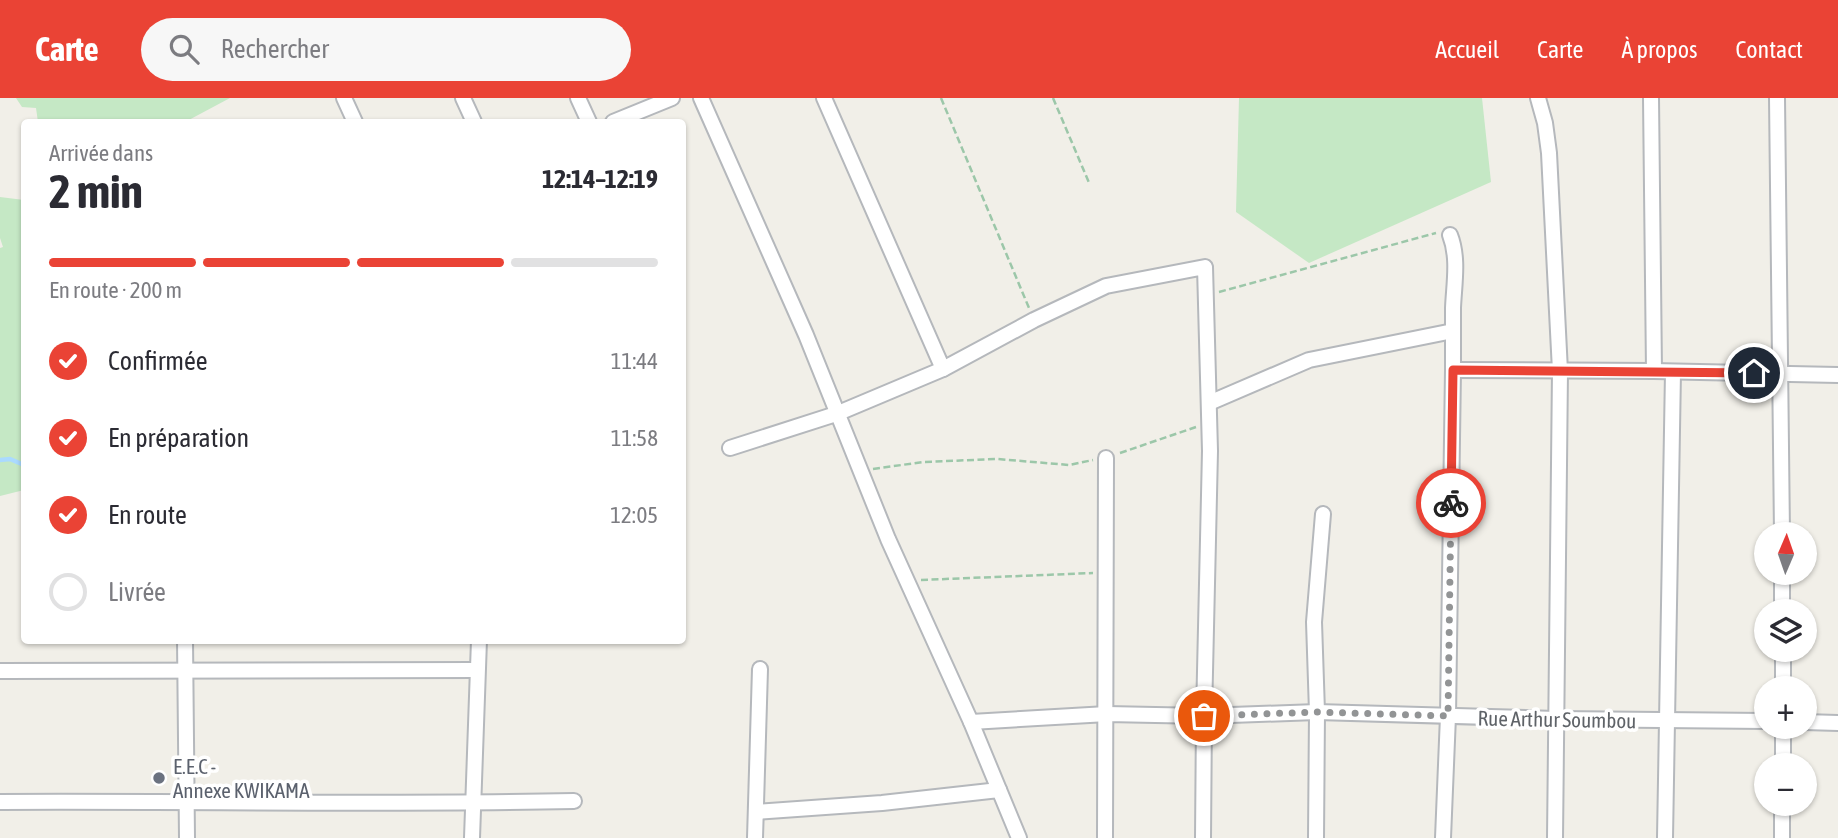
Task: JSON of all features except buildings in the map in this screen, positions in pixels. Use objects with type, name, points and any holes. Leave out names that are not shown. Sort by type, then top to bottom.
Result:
[{"type":"street","points":[[344,98],[354,119]]},
{"type":"street","points":[[463,98],[473,119]]},
{"type":"street","points":[[578,98],[588,119]]},
{"type":"street","points":[[620,119],[672,98]]},
{"type":"street","points":[[701,98],[806,335],[860,471],[971,722],[1018,838]]},
{"type":"street","points":[[824,98],[943,369]]},
{"type":"street","points":[[1538,98],[1549,153],[1560,371],[1555,838]]},
{"type":"street","points":[[1651,98],[1654,371]]},
{"type":"street","points":[[1777,98],[1782,522]]},
{"type":"street","points":[[1443,838],[1448,716],[1455,247],[1450,236]]},
{"type":"street","points":[[730,448],[836,414],[943,369],[1034,320],[1106,286],[1205,267],[1210,422],[1203,838]]},
{"type":"street","points":[[1209,402],[1309,360],[1452,331]]},
{"type":"street","points":[[1453,370],[1838,375]]},
{"type":"street","points":[[1665,838],[1673,372]]},
{"type":"street","points":[[1105,838],[1106,458]]},
{"type":"street","points":[[1317,838],[1314,622],[1322,514]]},
{"type":"street","points":[[185,644],[187,838]]},
{"type":"street","points":[[472,838],[478,644]]},
{"type":"street","points":[[755,838],[760,669]]},
{"type":"street","points":[[0,671],[477,670]]},
{"type":"street","name":"Rue Arthur Soumbou","points":[[971,722],[1107,714],[1204,716],[1317,712],[1754,721]]},
{"type":"street","points":[[1817,722],[1838,723]]},
{"type":"street","points":[[756,812],[883,803],[999,790]]},
{"type":"street","points":[[0,802],[574,801]]},
{"type":"street","points":[[1782,816],[1782,838]]},
{"type":"path","points":[[941,98],[1034,320]]},
{"type":"path","points":[[1053,98],[1090,185]]},
{"type":"path","points":[[1206,295],[1435,233],[1450,236]]},
{"type":"path","points":[[860,471],[923,462],[997,459],[1069,465],[1106,458],[1210,422]]},
{"type":"path","points":[[907,581],[1106,573]]},
{"type":"green space","points":[[16,98],[230,98],[191,119],[38,119],[36,108],[22,107]]},
{"type":"green space","points":[[1239,98],[1482,98],[1491,182],[1309,263],[1236,212]]},
{"type":"green space","points":[[0,197],[21,200],[21,491],[0,496],[0,248],[3,247],[0,238]]},
{"type":"waterway","points":[[0,460],[10,459],[21,464]]},
{"type":"way so far","points":[[1204,716],[1317,712],[1448,716],[1451,503]]},
{"type":"place","name":"E.E.C - Annexe KWIKAMA","points":[[159,778]]},
{"type":"route","points":[[1451,503],[1453,370],[1754,373]]}]
